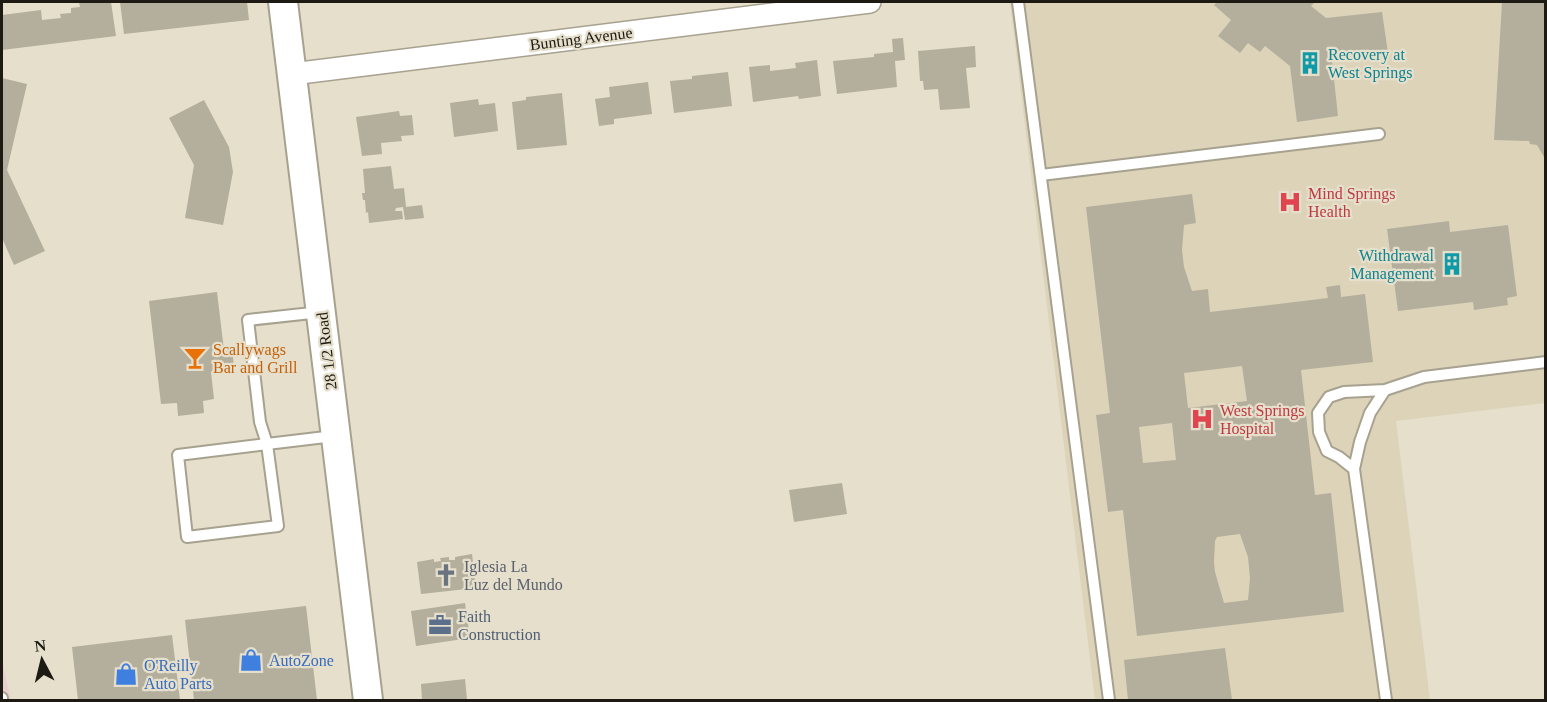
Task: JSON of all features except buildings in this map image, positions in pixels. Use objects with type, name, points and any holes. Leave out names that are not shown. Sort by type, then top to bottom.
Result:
[{"type":"street","name":"28 1/2 Road","points":[[283,2],[368,700]]},
{"type":"street","name":"Bunting Avenue","points":[[292,74],[870,2]]},
{"type":"lane","points":[[1018,2],[1109,700]]},
{"type":"lane","points":[[1041,175],[1378,134]]},
{"type":"lane","points":[[321,312],[248,320],[260,422],[267,444],[278,526],[187,537],[178,455],[267,444],[336,436]]},
{"type":"lane","points":[[1354,469],[1327,451],[1319,432],[1317,413],[1329,397],[1344,392],[1385,390],[1424,376],[1545,362]]},
{"type":"lane","points":[[1385,390],[1370,413],[1354,469],[1386,700]]},
{"type":"shaded area","name":"Mind Springs Health","points":[[1010,2],[1545,2],[1545,403],[1396,421],[1430,700],[1095,700]]},
{"type":"shaded area","points":[[2,652],[4,670],[11,700],[2,700]]},
{"type":"place","name":"Recovery at West Springs","points":[[1310,63]]},
{"type":"place","name":"Mind Springs Health","points":[[1290,202]]},
{"type":"place","name":"Withdrawal Management","points":[[1452,264]]},
{"type":"place","name":"Scallywags Bar and Grill","points":[[195,358]]},
{"type":"place","name":"West Springs Hospital","points":[[1202,419]]},
{"type":"place","name":"Iglesia La Luz del Mundo","points":[[446,575]]},
{"type":"place","name":"Faith Construction","points":[[440,625]]},
{"type":"place","name":"AutoZone","points":[[251,660]]},
{"type":"place","name":"O'Reilly Auto Parts","points":[[126,674]]}]
